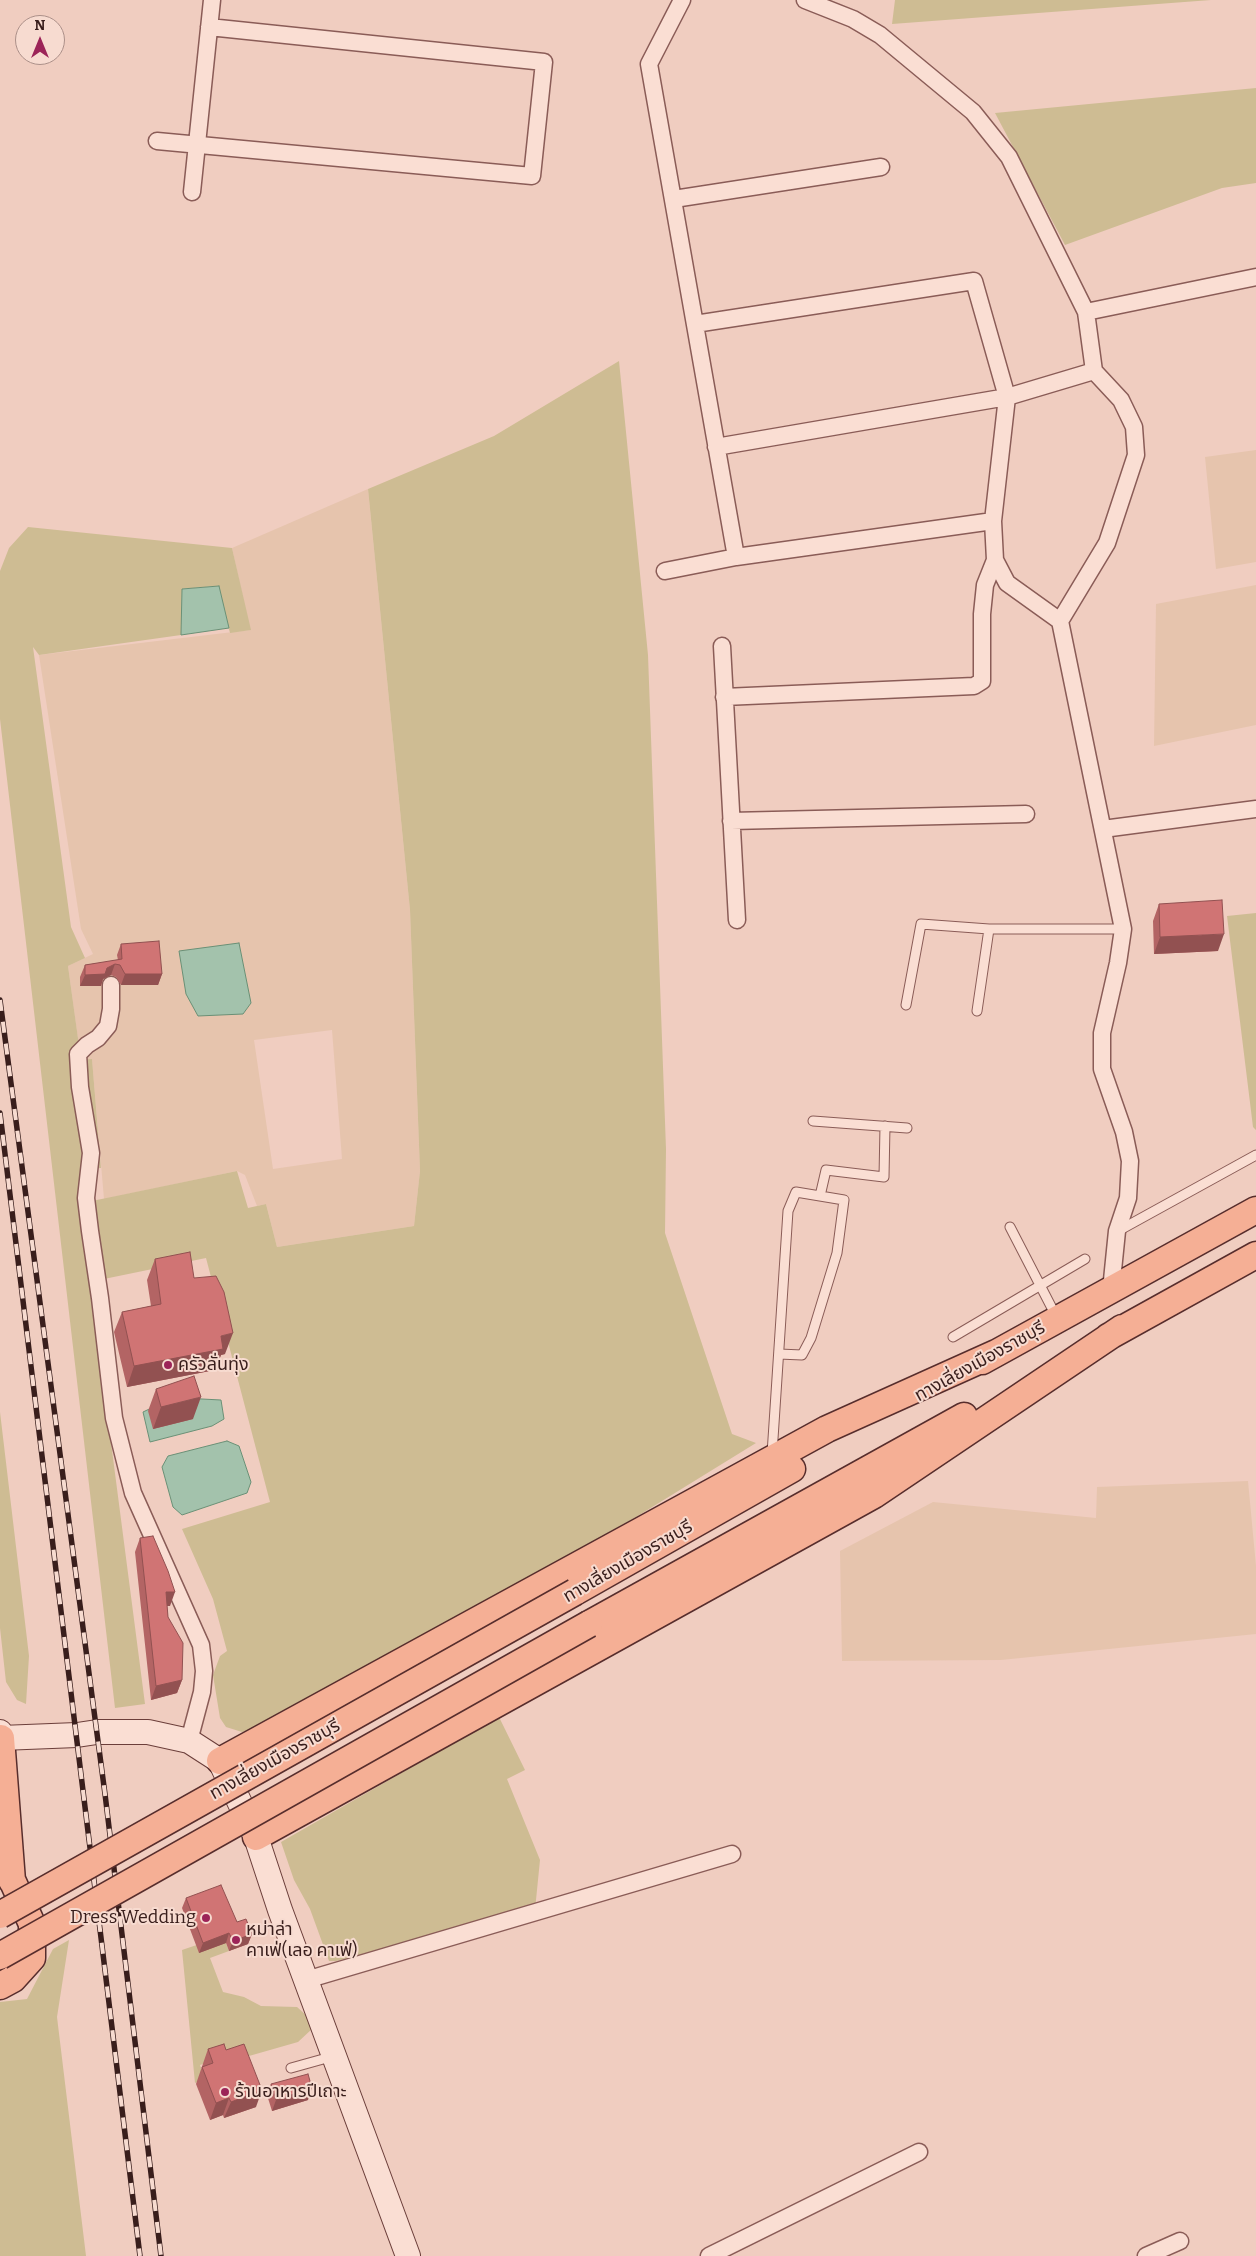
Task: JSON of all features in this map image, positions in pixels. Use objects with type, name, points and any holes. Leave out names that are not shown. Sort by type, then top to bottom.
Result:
[{"type":"main road","name":"ทางเลี่ยงเมืองราชบุรี","points":[[0,1914],[575,1592],[996,1353],[1256,1210]]},
{"type":"main road","name":"ทางเลี่ยงเมืองราชบุรี","points":[[0,1956],[589,1624],[1256,1255]]},
{"type":"main road","points":[[256,1837],[874,1495],[1122,1328]]},
{"type":"main road","points":[[220,1761],[827,1429],[996,1353]]},
{"type":"main road","points":[[0,1986],[13,1979],[32,1958],[32,1924],[6,1885],[0,1735],[77,1735],[97,1732],[148,1732],[190,1741],[220,1761],[256,1837],[306,1980],[408,2256]]},
{"type":"street","points":[[192,192],[212,0]]},
{"type":"street","points":[[682,0],[649,64],[736,557]]},
{"type":"street","points":[[805,0],[853,18],[880,35],[973,112],[1009,157],[1086,312],[1094,371],[1121,400],[1134,427],[1136,455],[1107,543],[1060,621]]},
{"type":"street","points":[[157,141],[532,176],[544,62],[209,27]]},
{"type":"street","points":[[674,199],[881,167]]},
{"type":"street","points":[[1086,312],[1256,277]]},
{"type":"street","points":[[695,324],[974,281],[1007,397],[993,521],[995,560],[1007,583],[1060,621],[1123,929],[1118,963],[1102,1034],[1102,1069],[1124,1132],[1130,1161],[1128,1198],[1117,1232],[1111,1290]]},
{"type":"street","points":[[716,447],[1007,397],[1094,371]]},
{"type":"street","points":[[665,572],[736,557],[993,521]]},
{"type":"street","points":[[724,697],[974,686],[982,681],[982,614],[985,585],[995,560]]},
{"type":"street","points":[[722,646],[737,920]]},
{"type":"street","points":[[1103,829],[1256,809]]},
{"type":"street","points":[[731,821],[1026,814]]},
{"type":"street","points":[[111,985],[111,1009],[108,1026],[98,1038],[78,1054],[80,1087],[91,1153],[86,1198],[114,1418],[134,1493],[169,1576],[186,1606],[202,1645],[204,1670],[202,1692],[190,1741]]},
{"type":"street","points":[[306,1980],[732,1854]]},
{"type":"street","points":[[709,2256],[919,2152]]},
{"type":"street","points":[[1146,2256],[1180,2241]]},
{"type":"lane","points":[[906,1005],[921,924],[989,928],[1123,929]]},
{"type":"lane","points":[[977,1011],[989,928]]},
{"type":"lane","points":[[813,1121],[906,1128]]},
{"type":"lane","points":[[820,1196],[826,1170],[884,1177],[885,1126]]},
{"type":"lane","points":[[1117,1232],[1256,1155]]},
{"type":"lane","points":[[772,1460],[788,1211],[796,1192],[844,1200],[837,1254],[811,1338],[802,1355],[779,1354]]},
{"type":"lane","points":[[1010,1228],[1058,1319]]},
{"type":"lane","points":[[953,1337],[1085,1259]]},
{"type":"lane","points":[[291,2068],[334,2056]]},
{"type":"shaded area","points":[[895,0],[1211,0],[892,24]]},
{"type":"shaded area","points":[[1256,88],[1256,183],[1222,188],[1065,245],[995,113]]},
{"type":"shaded area","points":[[619,361],[648,655],[666,1149],[665,1233],[732,1434],[756,1443],[636,1517],[262,1728],[242,1732],[226,1727],[220,1718],[213,1675],[220,1656],[227,1651],[213,1599],[182,1529],[270,1502],[206,1258],[104,1279],[92,1201],[237,1171],[248,1208],[266,1204],[277,1247],[414,1226],[420,1171],[410,910],[368,489],[494,436]]},
{"type":"shaded area","points":[[1256,450],[1256,562],[1216,569],[1205,457]]},
{"type":"shaded area","points":[[368,489],[410,910],[420,1171],[414,1226],[277,1247],[266,1204],[257,1206],[245,1175],[237,1171],[104,1199],[92,1060],[81,1061],[68,966],[93,954],[81,929],[39,655],[250,630],[232,548]],"holes":[[[332,1030],[342,1159],[273,1169],[254,1040]]]},
{"type":"shaded area","points":[[28,527],[232,548],[251,630],[230,633],[218,586],[182,589],[181,635],[39,655],[33,647],[71,927],[85,958],[68,966],[81,1060],[92,1059],[101,1168],[80,1169],[80,1187],[90,1281],[145,1704],[115,1708],[0,719],[0,571],[9,548]]},
{"type":"shaded area","points":[[1256,585],[1256,725],[1154,746],[1156,604]]},
{"type":"shaded area","points":[[219,586],[229,628],[181,635],[182,589]]},
{"type":"shaded area","points":[[1256,913],[1256,1130],[1253,1127],[1227,916]]},
{"type":"shaded area","points":[[239,943],[251,1003],[243,1014],[198,1016],[186,994],[179,951]]},
{"type":"shaded area","points":[[183,1398],[221,1400],[224,1419],[212,1426],[150,1442],[143,1412],[162,1403]]},
{"type":"shaded area","points":[[0,1412],[29,1656],[26,1704],[17,1700],[6,1682],[0,1628]]},
{"type":"shaded area","points":[[227,1441],[239,1446],[251,1482],[247,1493],[182,1515],[173,1507],[162,1467],[168,1456]]},
{"type":"shaded area","points":[[1248,1481],[1256,1566],[1256,1634],[1001,1660],[842,1661],[840,1551],[933,1502],[1096,1518],[1097,1487]]},
{"type":"shaded area","points":[[499,1717],[525,1770],[507,1779],[540,1860],[535,1910],[336,1961],[329,1961],[310,1909],[294,1880],[281,1842]]},
{"type":"shaded area","points":[[223,1936],[229,1951],[210,1958],[223,1992],[244,1997],[261,2006],[297,2007],[307,2016],[312,2029],[298,2042],[221,2064],[217,2059],[200,2065],[205,2078],[195,2083],[182,1950]]},
{"type":"shaded area","points":[[69,1940],[57,2017],[86,2256],[0,2256],[0,2002],[27,1999],[53,1949]]},
{"type":"building","points":[[1222,900],[1224,934],[1160,937],[1159,904]]},
{"type":"building","points":[[159,941],[162,974],[125,974],[120,965],[115,964],[107,968],[105,974],[85,975],[85,965],[122,959],[121,944]]},
{"type":"building","points":[[190,1252],[194,1278],[216,1276],[224,1292],[233,1333],[221,1336],[223,1349],[134,1366],[122,1312],[161,1304],[155,1259]]},
{"type":"building","points":[[194,1376],[201,1397],[161,1407],[156,1389]]},
{"type":"building","points":[[153,1536],[175,1592],[166,1592],[168,1617],[183,1643],[182,1680],[156,1686],[140,1538]]},
{"type":"building","points":[[221,1885],[237,1922],[246,1919],[252,1934],[233,1941],[229,1933],[203,1943],[186,1898]]},
{"type":"building","points":[[224,2044],[226,2050],[244,2044],[262,2090],[231,2102],[229,2098],[216,2103],[202,2067],[213,2063],[208,2049]]},
{"type":"building","points":[[308,2074],[312,2088],[276,2100],[271,2084]]},
{"type":"railway","points":[[0,1000],[105,1794],[161,2256]]},
{"type":"railway","points":[[0,1113],[140,2256]]},
{"type":"place","name":"ครัวลั่นทุ่ง","points":[[168,1365]]},
{"type":"place","name":"Dress Wedding","points":[[206,1918]]},
{"type":"place","name":"หม่าล่า คาเฟ่(เลอ คาเฟ่)","points":[[236,1940]]},
{"type":"place","name":"ร้านอาหารปีเถาะ","points":[[225,2092]]}]
